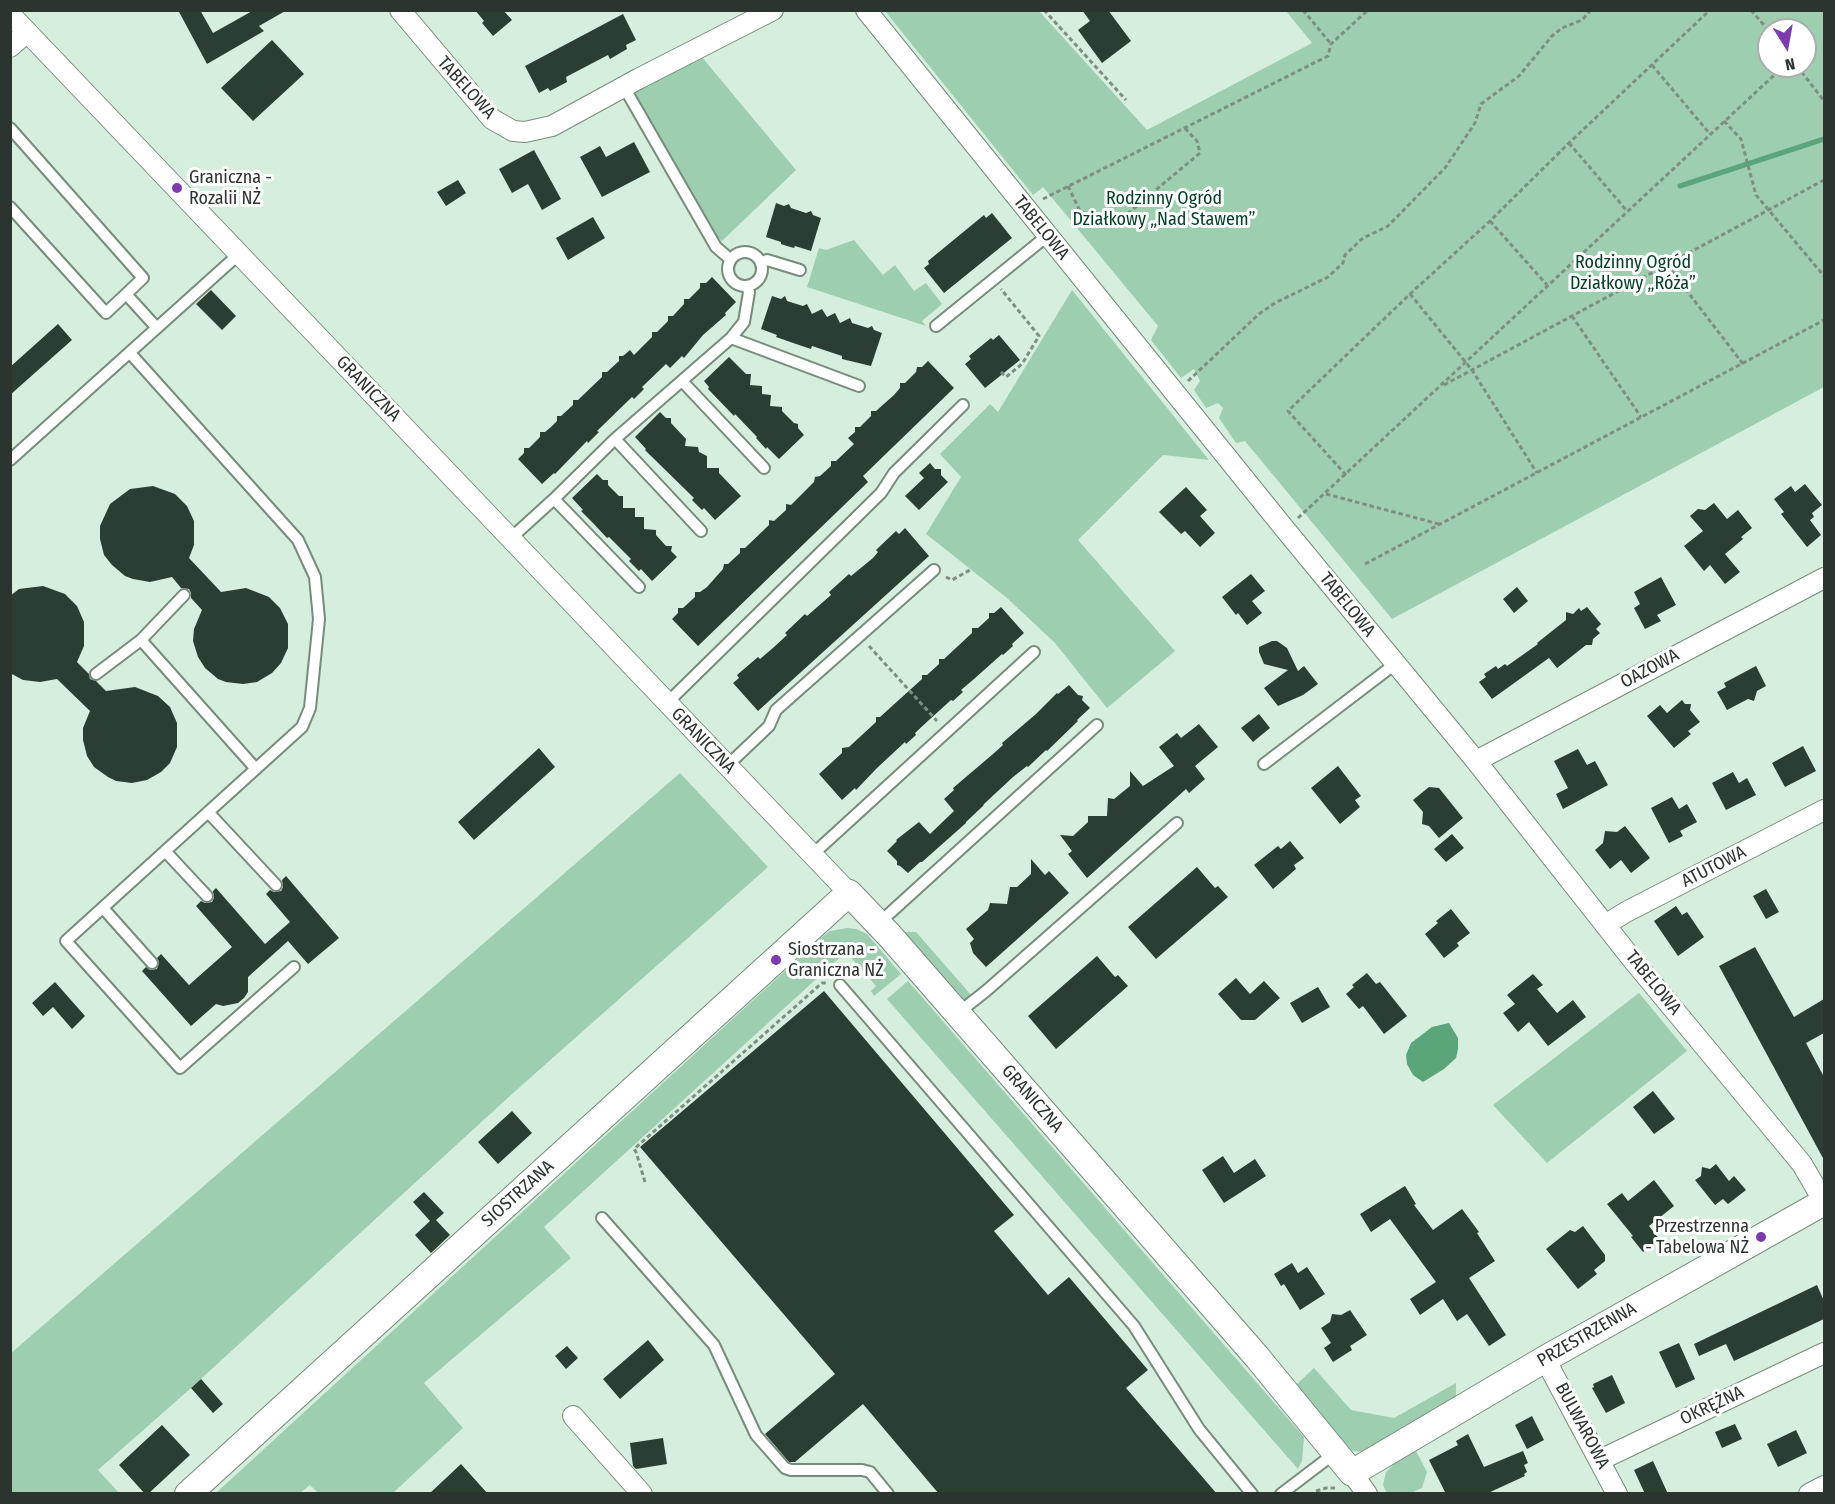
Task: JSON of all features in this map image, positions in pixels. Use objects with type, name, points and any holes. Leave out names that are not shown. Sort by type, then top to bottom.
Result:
[{"type":"street","name":"TABELOWA","points":[[400,10],[492,119],[513,131],[525,132],[552,126],[773,10]]},
{"type":"street","name":"TABELOWA","points":[[867,10],[1047,236],[1476,761],[1605,925],[1802,1164],[1824,1202]]},
{"type":"street","name":"GRANICZNA","points":[[10,14],[878,923],[1257,1357],[1335,1453],[1347,1481],[1367,1494]]},
{"type":"street","points":[[10,47],[27,32]]},
{"type":"street","name":"OAZOWA","points":[[1476,761],[1824,578]]},
{"type":"street","name":"ATUTOWA","points":[[1605,925],[1824,810]]},
{"type":"street","name":"SIOSTRZANA","points":[[192,1492],[849,893]]},
{"type":"street","name":"PRZESTRZENNA","points":[[1347,1481],[1545,1359],[1824,1202]]},
{"type":"street","name":"OKRĘŻNA","points":[[1600,1460],[1824,1353]]},
{"type":"street","name":"BULWAROWA","points":[[1545,1359],[1617,1494]]},
{"type":"street","points":[[573,1416],[642,1494]]},
{"type":"street","points":[[1809,1494],[1824,1486]]},
{"type":"lane","points":[[624,87],[716,247],[730,259]]},
{"type":"lane","points":[[10,128],[143,278],[106,313],[10,207]]},
{"type":"lane","points":[[936,326],[1047,236]]},
{"type":"lane","points":[[744,252],[755,255],[761,262],[761,276],[753,285],[741,286],[731,280],[727,270],[730,259],[744,252]]},
{"type":"lane","points":[[10,460],[239,254]]},
{"type":"lane","points":[[761,262],[767,260],[801,270]]},
{"type":"lane","points":[[510,539],[615,439],[731,338],[744,322],[750,292],[747,287]]},
{"type":"lane","points":[[126,294],[157,328]]},
{"type":"lane","points":[[731,338],[859,386]]},
{"type":"lane","points":[[130,353],[298,540],[315,578],[319,619],[310,708],[302,727],[66,941],[180,1068],[294,967]]},
{"type":"lane","points":[[682,381],[764,468]]},
{"type":"lane","points":[[667,704],[881,493],[894,473],[963,405]]},
{"type":"lane","points":[[615,439],[701,531]]},
{"type":"lane","points":[[554,499],[639,587]]},
{"type":"lane","points":[[727,766],[769,726],[776,710],[934,570]]},
{"type":"lane","points":[[96,675],[141,640],[184,595]]},
{"type":"lane","points":[[141,640],[256,769]]},
{"type":"lane","points":[[812,855],[1034,652]]},
{"type":"lane","points":[[1264,764],[1395,664]]},
{"type":"lane","points":[[878,923],[1097,725]]},
{"type":"lane","points":[[208,813],[276,885]]},
{"type":"lane","points":[[958,1013],[1177,823]]},
{"type":"lane","points":[[165,851],[207,896]]},
{"type":"lane","points":[[103,908],[152,963]]},
{"type":"lane","points":[[840,985],[1134,1326],[1199,1429],[1251,1494]]},
{"type":"lane","points":[[602,1218],[714,1345],[756,1435],[785,1468],[870,1472],[888,1494]]},
{"type":"lane","points":[[1281,1494],[1335,1453]]},
{"type":"path","points":[[1044,10],[1126,100]]},
{"type":"path","points":[[1302,10],[1331,44]]},
{"type":"path","points":[[1027,211],[1049,195],[1328,56],[1331,44],[1368,10]]},
{"type":"path","points":[[1175,393],[1259,314],[1275,303],[1328,277],[1342,263],[1345,255],[1363,238],[1388,226],[1445,168],[1475,123],[1481,104],[1519,76],[1552,36],[1562,28],[1582,20],[1591,10]]},
{"type":"path","points":[[1346,474],[1288,411],[1710,10]]},
{"type":"path","points":[[1652,65],[1710,134]]},
{"type":"path","points":[[1305,513],[1771,78]]},
{"type":"path","points":[[1807,78],[1824,100]]},
{"type":"path","points":[[1724,121],[1741,139],[1756,195],[1824,276]]},
{"type":"path","points":[[1068,186],[1079,209],[1095,221],[1114,225],[1200,153],[1197,141],[1184,127]]},
{"type":"path","points":[[1569,143],[1627,212]]},
{"type":"path","points":[[1439,387],[1824,180]]},
{"type":"path","points":[[1490,221],[1547,285]]},
{"type":"path","points":[[1667,265],[1743,364]]},
{"type":"path","points":[[994,279],[1039,336],[1022,364],[1006,378],[1001,372]]},
{"type":"path","points":[[1410,294],[1472,370],[1537,473]]},
{"type":"path","points":[[1572,316],[1641,417]]},
{"type":"path","points":[[1365,564],[1824,320]]},
{"type":"path","points":[[1326,494],[1439,524]]},
{"type":"path","points":[[934,570],[952,580],[970,570]]},
{"type":"path","points":[[860,635],[947,731]]},
{"type":"path","points":[[645,1182],[634,1149],[822,983],[840,985]]},
{"type":"path","points":[[1316,1491],[1347,1481]]},
{"type":"green space","name":"Rodzinny Ogród Działkowy „Róża”","points":[[885,11],[1039,11],[1147,130],[1312,43],[1286,11],[1824,11],[1824,387],[1392,619],[1245,441],[1236,443],[1219,418],[1223,408],[1218,403],[1206,408],[1194,390],[1200,381],[1194,369],[1181,378],[1151,340],[1158,326],[1043,187],[1033,195]]},
{"type":"green space","points":[[701,56],[796,170],[722,241],[632,92]]},
{"type":"green space","points":[[854,240],[883,275],[895,265],[914,291],[926,283],[942,304],[922,321],[926,326],[807,287],[819,248],[826,250]]},
{"type":"green space","points":[[1072,290],[1209,460],[1163,455],[1078,540],[1175,651],[1107,708],[1055,643],[1007,598],[926,534],[961,477],[940,454],[990,404],[998,412]]},
{"type":"green space","points":[[680,773],[768,867],[512,1094],[191,1388],[98,1470],[119,1493],[11,1493],[10,1354]]},
{"type":"green space","points":[[847,928],[867,934],[901,974],[874,996],[871,991],[876,986],[846,952],[544,1227],[571,1258],[424,1383],[463,1428],[393,1493],[318,1493],[310,1485],[300,1493],[216,1493],[822,937],[830,931]]},
{"type":"green space","points":[[916,932],[972,996],[960,1002],[901,934]]},
{"type":"green space","points":[[908,981],[1304,1437],[1302,1461],[1298,1469],[887,999]]},
{"type":"green space","points":[[1639,993],[1687,1051],[1547,1163],[1493,1105]]},
{"type":"green space","points":[[1314,1368],[1351,1410],[1394,1418],[1456,1383],[1456,1399],[1369,1450],[1354,1451],[1345,1447],[1295,1386]]},
{"type":"green space","points":[[1416,1451],[1427,1472],[1422,1488],[1411,1493],[1387,1493],[1383,1485],[1386,1472],[1395,1463]]},
{"type":"shaded area","points":[[1449,1023],[1458,1038],[1456,1058],[1444,1069],[1423,1082],[1413,1075],[1407,1064],[1406,1055],[1411,1043],[1432,1027]]},
{"type":"building","points":[[178,10],[200,10],[213,33],[254,10],[287,10],[259,26],[264,31],[207,64]]},
{"type":"building","points":[[475,10],[503,10],[512,20],[493,36]]},
{"type":"building","points":[[1082,10],[1108,10],[1131,41],[1102,63],[1078,30],[1090,21]]},
{"type":"building","points":[[623,14],[636,40],[626,45],[627,49],[610,59],[608,55],[566,77],[567,82],[550,91],[548,88],[539,93],[525,66]]},
{"type":"building","points":[[272,40],[304,74],[253,121],[221,88]]},
{"type":"building","points":[[634,142],[650,172],[602,197],[580,157],[600,146],[606,157]]},
{"type":"building","points":[[534,150],[561,199],[542,210],[528,184],[512,193],[499,169]]},
{"type":"building","points":[[458,180],[466,193],[446,206],[437,192]]},
{"type":"building","points":[[776,203],[784,206],[789,204],[791,208],[806,213],[811,211],[813,215],[821,218],[811,251],[787,246],[766,237]]},
{"type":"building","points":[[992,213],[1012,238],[944,293],[924,268],[929,264],[928,261],[984,215],[986,218]]},
{"type":"building","points":[[593,217],[605,238],[568,260],[556,238]]},
{"type":"building","points":[[712,277],[736,302],[725,313],[726,315],[703,335],[684,358],[682,356],[670,368],[666,364],[642,387],[644,389],[634,399],[632,397],[588,443],[587,441],[542,484],[518,459],[524,453],[524,448],[529,448],[540,437],[540,432],[545,432],[551,427],[557,421],[557,416],[561,416],[573,405],[573,400],[578,400],[602,377],[602,372],[607,372],[619,361],[619,356],[623,356],[630,350],[634,355],[652,337],[652,332],[657,332],[668,321],[668,316],[673,316],[684,304],[684,299],[689,299],[700,288],[700,283],[706,283]]},
{"type":"building","points":[[211,290],[236,316],[222,330],[196,304]]},
{"type":"building","points":[[772,296],[781,299],[785,296],[787,301],[803,306],[807,304],[812,314],[822,309],[827,317],[835,313],[840,323],[850,318],[852,323],[868,328],[872,326],[874,330],[882,333],[871,366],[842,359],[842,356],[812,346],[811,349],[796,344],[761,329]]},
{"type":"building","points":[[58,324],[72,340],[10,395],[10,367]]},
{"type":"building","points":[[999,335],[1020,360],[985,388],[965,364],[971,359],[969,356],[991,338],[993,340]]},
{"type":"building","points":[[729,357],[746,374],[751,374],[750,385],[762,386],[762,394],[771,395],[770,406],[782,407],[782,411],[798,424],[798,428],[804,435],[779,459],[767,447],[766,449],[735,414],[734,416],[708,389],[704,381]]},
{"type":"building","points":[[928,361],[954,388],[863,476],[868,482],[698,646],[672,619],[678,613],[678,608],[683,608],[695,597],[695,592],[700,592],[707,587],[723,569],[724,564],[728,564],[740,553],[740,548],[745,548],[769,525],[769,520],[774,521],[786,510],[786,504],[791,505],[814,482],[815,477],[820,476],[831,466],[831,461],[836,461],[854,444],[848,438],[855,432],[855,427],[860,427],[871,416],[871,411],[876,411],[900,388],[900,383],[905,383],[916,372],[917,367],[922,367]]},
{"type":"building","points":[[660,412],[666,418],[671,418],[671,423],[686,439],[685,446],[698,447],[699,452],[707,456],[707,468],[719,468],[719,473],[741,496],[715,520],[704,508],[702,510],[692,500],[694,498],[645,450],[635,437]]},
{"type":"building","points":[[930,463],[935,469],[941,469],[941,475],[948,482],[919,510],[905,496],[924,478],[919,473]]},
{"type":"building","points":[[597,474],[603,480],[608,480],[608,485],[619,496],[623,496],[623,508],[635,508],[635,517],[644,517],[644,529],[656,530],[656,535],[666,546],[672,546],[671,551],[677,557],[652,581],[641,569],[639,571],[629,561],[631,559],[609,537],[607,538],[572,498]]},
{"type":"building","points":[[1805,484],[1822,505],[1812,513],[1814,517],[1810,520],[1821,535],[1807,547],[1781,514],[1784,512],[1774,499],[1791,486],[1795,492]]},
{"type":"building","points":[[153,486],[175,494],[187,506],[194,521],[194,545],[189,558],[221,592],[246,588],[269,597],[280,608],[288,624],[288,648],[281,663],[272,673],[257,682],[243,684],[226,682],[218,679],[205,668],[198,657],[193,641],[194,629],[202,610],[191,598],[189,589],[181,588],[172,577],[150,582],[125,576],[104,555],[100,526],[110,504],[130,489]]},
{"type":"building","points":[[1186,487],[1207,510],[1200,516],[1215,533],[1200,547],[1185,531],[1181,534],[1159,512]]},
{"type":"building","points":[[1714,503],[1727,519],[1738,510],[1752,528],[1725,554],[1740,572],[1725,584],[1710,565],[1704,571],[1684,546],[1703,531],[1690,516],[1698,509],[1705,510]]},
{"type":"building","points":[[905,528],[929,556],[758,711],[733,683],[739,678],[737,675],[774,647],[805,614],[807,616],[831,595],[829,592],[849,574],[851,576],[873,558],[878,552],[876,550],[896,531],[899,534]]},
{"type":"building","points":[[1251,574],[1265,591],[1252,601],[1262,613],[1247,625],[1222,597]]},
{"type":"building","points":[[1661,577],[1676,605],[1657,615],[1661,621],[1645,629],[1634,608],[1640,604],[1634,592]]},
{"type":"building","points":[[43,586],[65,594],[77,606],[84,622],[84,646],[77,662],[89,674],[90,679],[96,681],[106,691],[135,687],[158,696],[170,707],[177,723],[177,747],[170,763],[161,772],[147,780],[132,783],[116,781],[108,777],[94,767],[87,756],[83,728],[90,711],[57,679],[40,682],[23,680],[10,673],[10,596],[19,589]]},
{"type":"building","points":[[1517,587],[1528,601],[1514,613],[1503,599]]},
{"type":"building","points":[[1001,607],[1024,633],[1012,644],[1013,646],[961,690],[963,692],[953,701],[951,700],[915,733],[916,735],[906,744],[905,742],[856,790],[855,788],[842,800],[819,774],[842,753],[842,748],[849,747],[876,722],[876,717],[880,717],[922,679],[922,675],[927,675],[939,664],[939,659],[944,659],[972,633],[972,628],[978,628],[989,618],[989,613],[994,613]]},
{"type":"building","points":[[1587,607],[1601,624],[1596,629],[1600,633],[1593,639],[1592,645],[1586,645],[1557,668],[1549,658],[1492,699],[1479,682],[1486,677],[1484,674],[1496,666],[1498,669],[1505,664],[1507,666],[1538,644],[1566,620],[1566,612],[1573,614],[1579,608],[1581,611]]},
{"type":"building","points":[[1277,641],[1287,648],[1298,671],[1304,666],[1318,684],[1303,695],[1278,706],[1264,688],[1288,670],[1264,664],[1259,652],[1259,647]]},
{"type":"building","points":[[1756,666],[1766,686],[1757,691],[1754,701],[1748,699],[1727,710],[1717,692],[1726,687],[1724,683]]},
{"type":"building","points":[[1069,685],[1078,695],[1083,696],[1082,700],[1090,708],[1078,721],[1047,751],[1013,777],[922,862],[908,873],[897,865],[897,861],[887,851],[896,840],[919,822],[930,834],[954,811],[944,799],[954,790],[953,788],[1003,745],[1002,743],[1057,693]]},
{"type":"building","points":[[1682,700],[1685,704],[1691,704],[1690,710],[1700,722],[1688,731],[1691,734],[1674,748],[1647,716],[1660,705],[1667,713]]},
{"type":"building","points":[[1259,714],[1270,728],[1253,742],[1241,728]]},
{"type":"building","points":[[1199,724],[1218,747],[1195,766],[1205,779],[1189,793],[1186,789],[1087,878],[1068,854],[1072,851],[1060,835],[1073,836],[1088,822],[1088,816],[1107,816],[1108,798],[1114,799],[1130,786],[1130,771],[1143,786],[1174,766],[1159,747],[1177,733],[1181,738]]},
{"type":"building","points":[[1803,746],[1816,771],[1785,787],[1772,763]]},
{"type":"building","points":[[539,748],[555,767],[474,840],[458,822]]},
{"type":"building","points":[[1578,749],[1587,765],[1595,761],[1608,785],[1563,809],[1556,794],[1568,788],[1554,761]]},
{"type":"building","points":[[1338,766],[1361,796],[1355,800],[1360,807],[1340,824],[1311,788]]},
{"type":"building","points":[[1733,772],[1739,783],[1747,778],[1756,795],[1726,810],[1712,783]]},
{"type":"building","points":[[1429,787],[1439,788],[1463,818],[1439,838],[1429,826],[1422,824],[1423,812],[1413,800]]},
{"type":"building","points":[[1672,797],[1679,809],[1687,804],[1697,822],[1680,831],[1683,836],[1669,843],[1651,808]]},
{"type":"building","points":[[1625,826],[1650,858],[1631,873],[1621,860],[1610,869],[1595,850],[1603,843],[1605,831],[1617,832]]},
{"type":"building","points":[[1452,834],[1464,848],[1446,862],[1434,849]]},
{"type":"building","points":[[1290,841],[1304,858],[1294,865],[1296,869],[1273,889],[1254,865],[1278,846],[1281,849]]},
{"type":"building","points":[[1031,859],[1045,875],[1049,871],[1069,893],[986,967],[973,953],[970,943],[974,939],[966,929],[988,910],[990,903],[1007,904],[1010,887],[1017,887],[1031,874]]},
{"type":"building","points":[[1197,867],[1215,888],[1218,886],[1228,897],[1156,959],[1128,927]]},
{"type":"building","points":[[286,876],[339,938],[308,964],[288,941],[248,977],[248,992],[244,998],[238,1003],[223,1006],[216,1004],[191,1026],[142,971],[146,967],[150,970],[157,969],[159,962],[157,958],[161,954],[189,985],[232,947],[196,906],[201,901],[212,902],[213,891],[216,888],[265,944],[290,922],[266,894],[270,890],[281,891],[282,880]]},
{"type":"building","points":[[1766,889],[1779,912],[1766,919],[1753,896]]},
{"type":"building","points":[[1676,906],[1682,915],[1687,912],[1704,937],[1678,956],[1654,921]]},
{"type":"building","points":[[1451,909],[1470,933],[1457,943],[1459,946],[1444,958],[1425,934]]},
{"type":"building","points":[[1755,947],[1794,1017],[1824,999],[1824,1033],[1806,1043],[1824,1077],[1824,1160],[1719,966]]},
{"type":"building","points":[[1097,956],[1115,977],[1118,975],[1128,986],[1056,1049],[1028,1016]]},
{"type":"building","points":[[1367,973],[1376,984],[1380,982],[1407,1016],[1384,1034],[1363,1006],[1359,1009],[1346,994],[1354,987],[1352,985]]},
{"type":"building","points":[[1533,974],[1543,985],[1537,989],[1557,1013],[1573,1000],[1586,1017],[1548,1046],[1529,1022],[1518,1032],[1503,1013],[1515,1004],[1507,995]]},
{"type":"building","points":[[1236,978],[1250,994],[1264,981],[1280,998],[1255,1020],[1241,1020],[1218,994]]},
{"type":"building","points":[[55,982],[85,1016],[72,1029],[53,1007],[43,1016],[32,1003]]},
{"type":"building","points":[[1318,987],[1330,1007],[1302,1023],[1290,1003]]},
{"type":"building","points":[[824,991],[1014,1215],[994,1231],[1048,1295],[1069,1277],[1148,1370],[1126,1388],[1217,1494],[939,1494],[863,1404],[795,1462],[789,1462],[765,1434],[835,1374],[640,1147]]},
{"type":"building","points":[[1653,1091],[1675,1119],[1654,1134],[1633,1107]]},
{"type":"building","points":[[512,1111],[532,1133],[498,1164],[478,1142]]},
{"type":"building","points":[[1223,1156],[1234,1173],[1255,1159],[1266,1176],[1224,1203],[1202,1170]]},
{"type":"building","points":[[1716,1164],[1729,1181],[1734,1176],[1746,1190],[1728,1204],[1723,1199],[1715,1205],[1695,1180],[1701,1176],[1702,1167],[1710,1169]]},
{"type":"building","points":[[1654,1180],[1674,1206],[1649,1226],[1659,1239],[1643,1252],[1607,1204],[1622,1193],[1628,1201]]},
{"type":"building","points":[[1405,1186],[1416,1204],[1414,1205],[1433,1230],[1462,1209],[1479,1232],[1477,1233],[1495,1261],[1469,1278],[1506,1335],[1489,1346],[1467,1314],[1457,1321],[1443,1299],[1420,1315],[1410,1299],[1436,1282],[1390,1219],[1371,1232],[1360,1214]]},
{"type":"building","points":[[424,1192],[444,1213],[436,1220],[450,1235],[431,1253],[415,1235],[430,1221],[413,1202]]},
{"type":"building","points":[[1583,1226],[1605,1255],[1605,1261],[1594,1270],[1597,1274],[1578,1289],[1546,1249],[1570,1230],[1575,1232]]},
{"type":"building","points":[[1292,1263],[1298,1273],[1307,1267],[1325,1294],[1300,1310],[1284,1284],[1281,1286],[1274,1274]]},
{"type":"building","points":[[1817,1285],[1824,1301],[1824,1319],[1734,1361],[1726,1344],[1699,1356],[1694,1344]]},
{"type":"building","points":[[1350,1310],[1367,1335],[1350,1346],[1352,1350],[1333,1362],[1324,1348],[1331,1343],[1321,1328],[1330,1322],[1332,1314],[1341,1315]]},
{"type":"building","points":[[648,1340],[664,1360],[620,1399],[603,1379]]},
{"type":"building","points":[[1679,1343],[1695,1379],[1676,1388],[1659,1352]]},
{"type":"building","points":[[567,1346],[578,1358],[566,1369],[555,1356]]},
{"type":"building","points":[[1612,1375],[1625,1403],[1606,1413],[1592,1388],[1593,1384]]},
{"type":"building","points":[[201,1379],[223,1404],[213,1413],[191,1388]]},
{"type":"building","points":[[1532,1416],[1544,1440],[1527,1449],[1515,1425]]},
{"type":"building","points":[[1735,1424],[1742,1439],[1722,1448],[1715,1432]]},
{"type":"building","points":[[162,1425],[190,1455],[148,1494],[145,1494],[119,1465]]},
{"type":"building","points":[[1796,1430],[1807,1453],[1778,1467],[1767,1444]]},
{"type":"building","points":[[1468,1434],[1484,1467],[1523,1451],[1528,1463],[1524,1465],[1527,1472],[1525,1476],[1486,1494],[1446,1494],[1429,1460],[1458,1445],[1456,1441]]},
{"type":"building","points":[[663,1438],[667,1464],[636,1469],[633,1466],[630,1443]]},
{"type":"building","points":[[1653,1461],[1668,1494],[1645,1494],[1634,1470]]},
{"type":"building","points":[[461,1464],[488,1494],[429,1494]]},
{"type":"waterway","points":[[1680,186],[1824,139]]},
{"type":"place","name":"Graniczna - Rozalii NŻ","points":[[177,188]]},
{"type":"place","name":"Siostrzana - Graniczna NŻ","points":[[776,960]]},
{"type":"place","name":"Przestrzenna - Tabelowa NŻ","points":[[1761,1237]]},
{"type":"park label","name":"Rodzinny Ogród Działkowy „Nad Stawem”","points":[[1164,209]]}]
